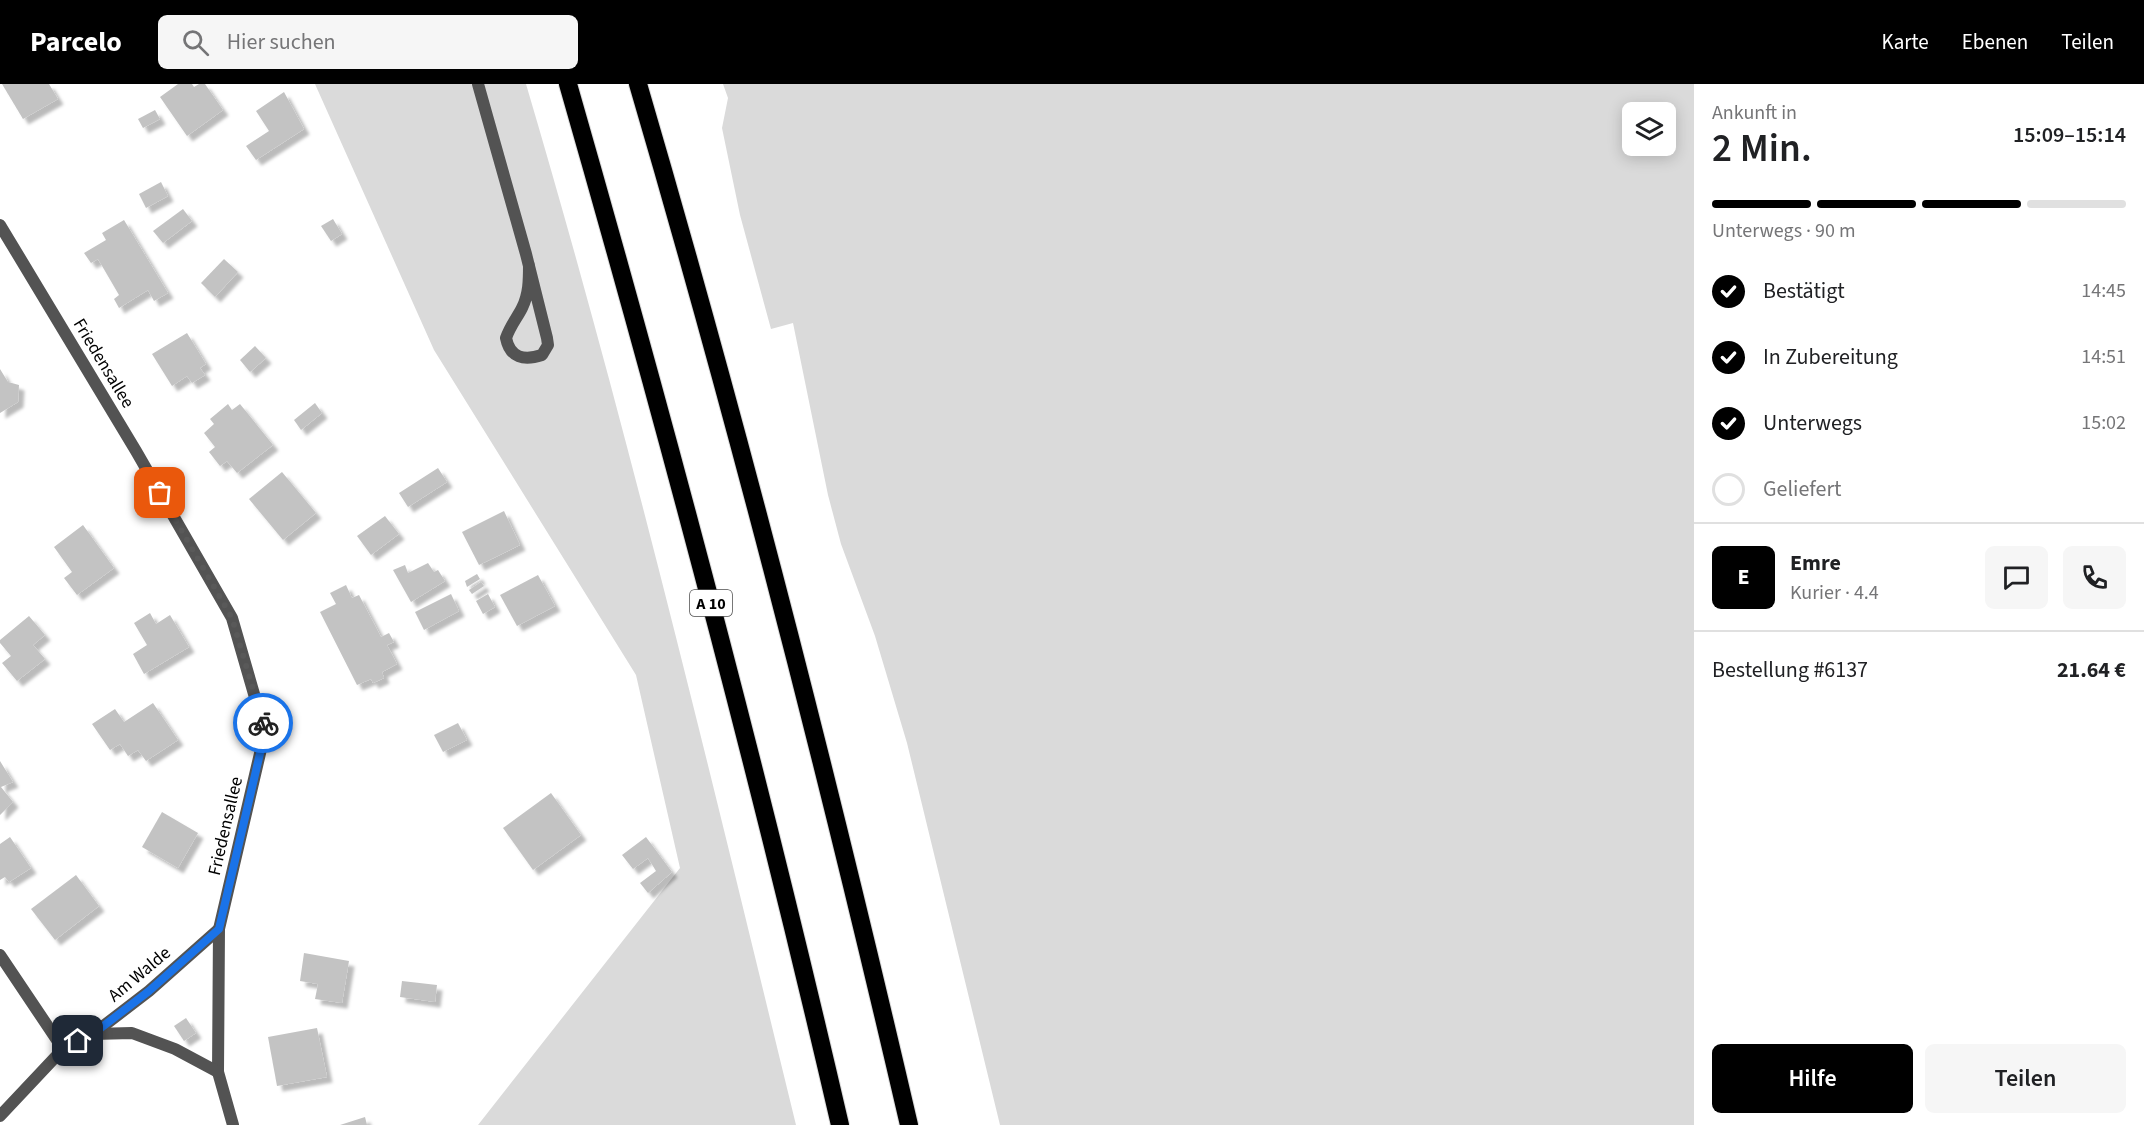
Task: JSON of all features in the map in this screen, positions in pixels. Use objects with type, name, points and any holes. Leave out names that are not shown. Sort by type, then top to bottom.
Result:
[{"type":"highway","name":"A 10","points":[[568,84],[682,489],[728,666],[840,1125]]},
{"type":"highway","points":[[638,84],[756,506],[833,806],[909,1125]]},
{"type":"street","points":[[478,84],[529,265],[548,345],[542,355],[531,359],[520,358],[511,353],[506,338],[511,323],[527,296],[529,265]]},
{"type":"street","name":"Friedensallee","points":[[0,225],[136,451],[232,618],[265,732],[219,929],[219,1072],[233,1125]]},
{"type":"street","name":"Am Walde","points":[[0,1116],[63,1049],[93,1034],[149,991],[219,929]]},
{"type":"street","points":[[0,956],[63,1049]]},
{"type":"street","points":[[93,1034],[132,1033],[175,1048],[219,1072]]},
{"type":"shaded area","points":[[315,84],[526,84],[634,473],[796,1125],[478,1125],[680,868],[636,675],[434,350]]},
{"type":"shaded area","points":[[723,84],[1694,84],[1694,1125],[1000,1125],[907,743],[875,636],[841,544],[828,495],[793,323],[771,329],[740,215],[722,128],[728,98]]},
{"type":"building","points":[[2,84],[49,84],[58,99],[23,119]]},
{"type":"building","points":[[178,84],[192,84],[194,87],[205,84],[223,110],[187,136],[160,97]]},
{"type":"building","points":[[284,92],[304,129],[256,160],[246,146],[269,131],[256,111]]},
{"type":"building","points":[[155,110],[160,119],[143,128],[138,119]]},
{"type":"building","points":[[161,182],[168,196],[146,208],[139,194]]},
{"type":"building","points":[[183,209],[192,221],[163,243],[153,231]]},
{"type":"building","points":[[333,219],[342,234],[331,241],[321,226]]},
{"type":"building","points":[[124,220],[168,293],[154,301],[148,290],[119,308],[114,299],[119,295],[98,259],[91,263],[84,253],[106,240],[102,233]]},
{"type":"building","points":[[224,259],[238,272],[215,297],[201,283]]},
{"type":"building","points":[[187,333],[206,364],[200,368],[205,375],[192,383],[187,376],[172,386],[152,354]]},
{"type":"building","points":[[255,346],[266,358],[250,372],[240,360]]},
{"type":"building","points":[[0,369],[8,382],[19,385],[18,402],[0,413]]},
{"type":"building","points":[[315,403],[322,413],[301,430],[294,420]]},
{"type":"building","points":[[228,404],[232,410],[240,404],[273,445],[237,473],[227,461],[220,466],[209,452],[215,447],[204,433],[214,424],[210,419]]},
{"type":"building","points":[[438,468],[447,482],[408,507],[399,493]]},
{"type":"building","points":[[282,472],[316,513],[283,540],[249,499]]},
{"type":"building","points":[[504,511],[520,545],[479,565],[462,532]]},
{"type":"building","points":[[385,516],[399,534],[371,555],[357,536]]},
{"type":"building","points":[[83,525],[114,568],[77,595],[64,578],[72,572],[54,547]]},
{"type":"building","points":[[428,563],[434,572],[438,570],[445,581],[411,602],[393,570],[405,565],[408,573]]},
{"type":"building","points":[[477,574],[480,579],[467,587],[465,581]]},
{"type":"building","points":[[538,575],[555,606],[517,626],[500,595]]},
{"type":"building","points":[[481,582],[484,586],[472,594],[469,590]]},
{"type":"building","points":[[346,585],[352,598],[359,595],[381,637],[389,633],[394,642],[387,645],[397,664],[382,672],[384,678],[373,683],[371,679],[357,685],[320,612],[336,604],[330,593]]},
{"type":"building","points":[[451,594],[459,611],[424,630],[415,612]]},
{"type":"building","points":[[488,594],[495,607],[483,614],[476,601]]},
{"type":"building","points":[[150,613],[156,624],[170,615],[189,647],[144,674],[133,654],[147,645],[134,623]]},
{"type":"building","points":[[29,616],[45,635],[33,645],[45,659],[17,681],[2,663],[11,656],[0,640]]},
{"type":"building","points":[[153,703],[178,740],[146,761],[138,750],[128,756],[120,744],[110,750],[92,724],[115,709],[124,722]]},
{"type":"building","points":[[458,723],[467,740],[443,752],[434,735]]},
{"type":"building","points":[[0,761],[13,782],[1,787],[13,802],[0,815]]},
{"type":"building","points":[[551,793],[581,835],[533,870],[503,828]]},
{"type":"building","points":[[162,812],[198,833],[178,868],[142,847]]},
{"type":"building","points":[[10,837],[31,868],[9,882],[5,877],[0,880],[0,844]]},
{"type":"building","points":[[646,837],[672,872],[648,893],[640,883],[656,871],[648,858],[633,869],[622,855]]},
{"type":"building","points":[[76,875],[99,906],[55,940],[31,909]]},
{"type":"building","points":[[304,953],[349,961],[342,1003],[315,999],[318,984],[300,981]]},
{"type":"building","points":[[402,981],[437,985],[435,1002],[400,997]]},
{"type":"building","points":[[186,1018],[196,1033],[184,1041],[174,1026]]},
{"type":"building","points":[[317,1028],[327,1077],[277,1086],[268,1037]]},
{"type":"building","points":[[365,1117],[367,1125],[340,1125]]},
{"type":"way so far","points":[[160,493],[232,618],[263,723]]},
{"type":"route","points":[[78,1041],[93,1034],[149,991],[219,929],[265,732],[263,723]]}]
